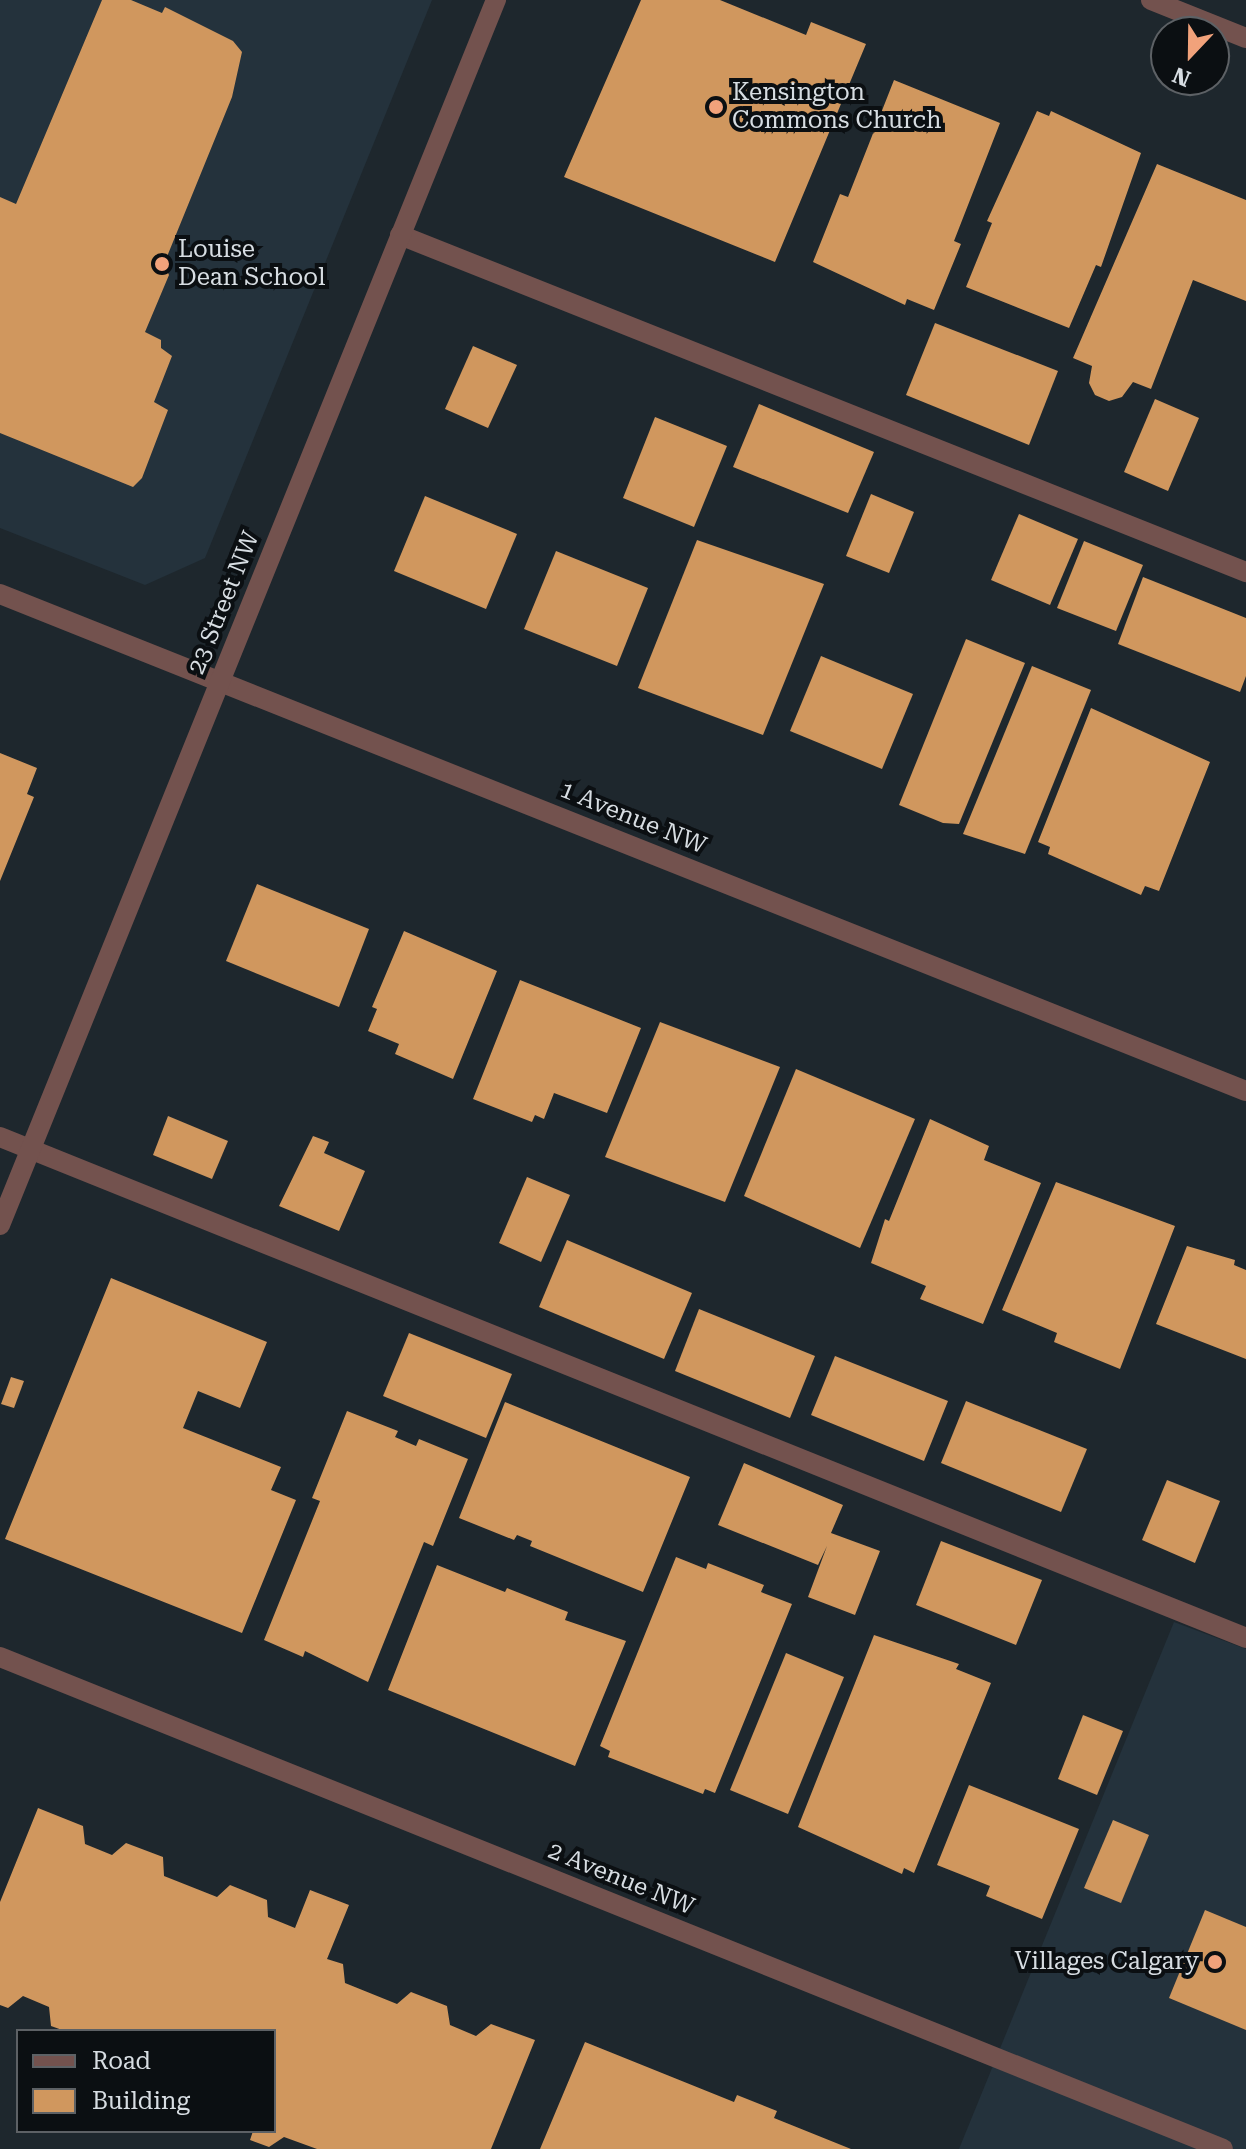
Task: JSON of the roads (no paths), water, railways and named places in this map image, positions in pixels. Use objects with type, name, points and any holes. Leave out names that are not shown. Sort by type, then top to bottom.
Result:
[{"type":"street","name":"23 Street NW","points":[[0,1225],[496,0]]},
{"type":"street","points":[[1151,0],[1246,38]]},
{"type":"street","points":[[400,235],[1246,572]]},
{"type":"street","name":"1 Avenue NW","points":[[0,594],[1246,1091]]},
{"type":"street","points":[[0,1137],[1246,1638]]},
{"type":"street","name":"2 Avenue NW","points":[[0,1657],[1223,2149]]},
{"type":"place","name":"Kensington Commons Church","points":[[716,107]]},
{"type":"place","name":"Louise Dean School","points":[[162,264]]},
{"type":"place","name":"Villages Calgary","points":[[1215,1962]]}]
